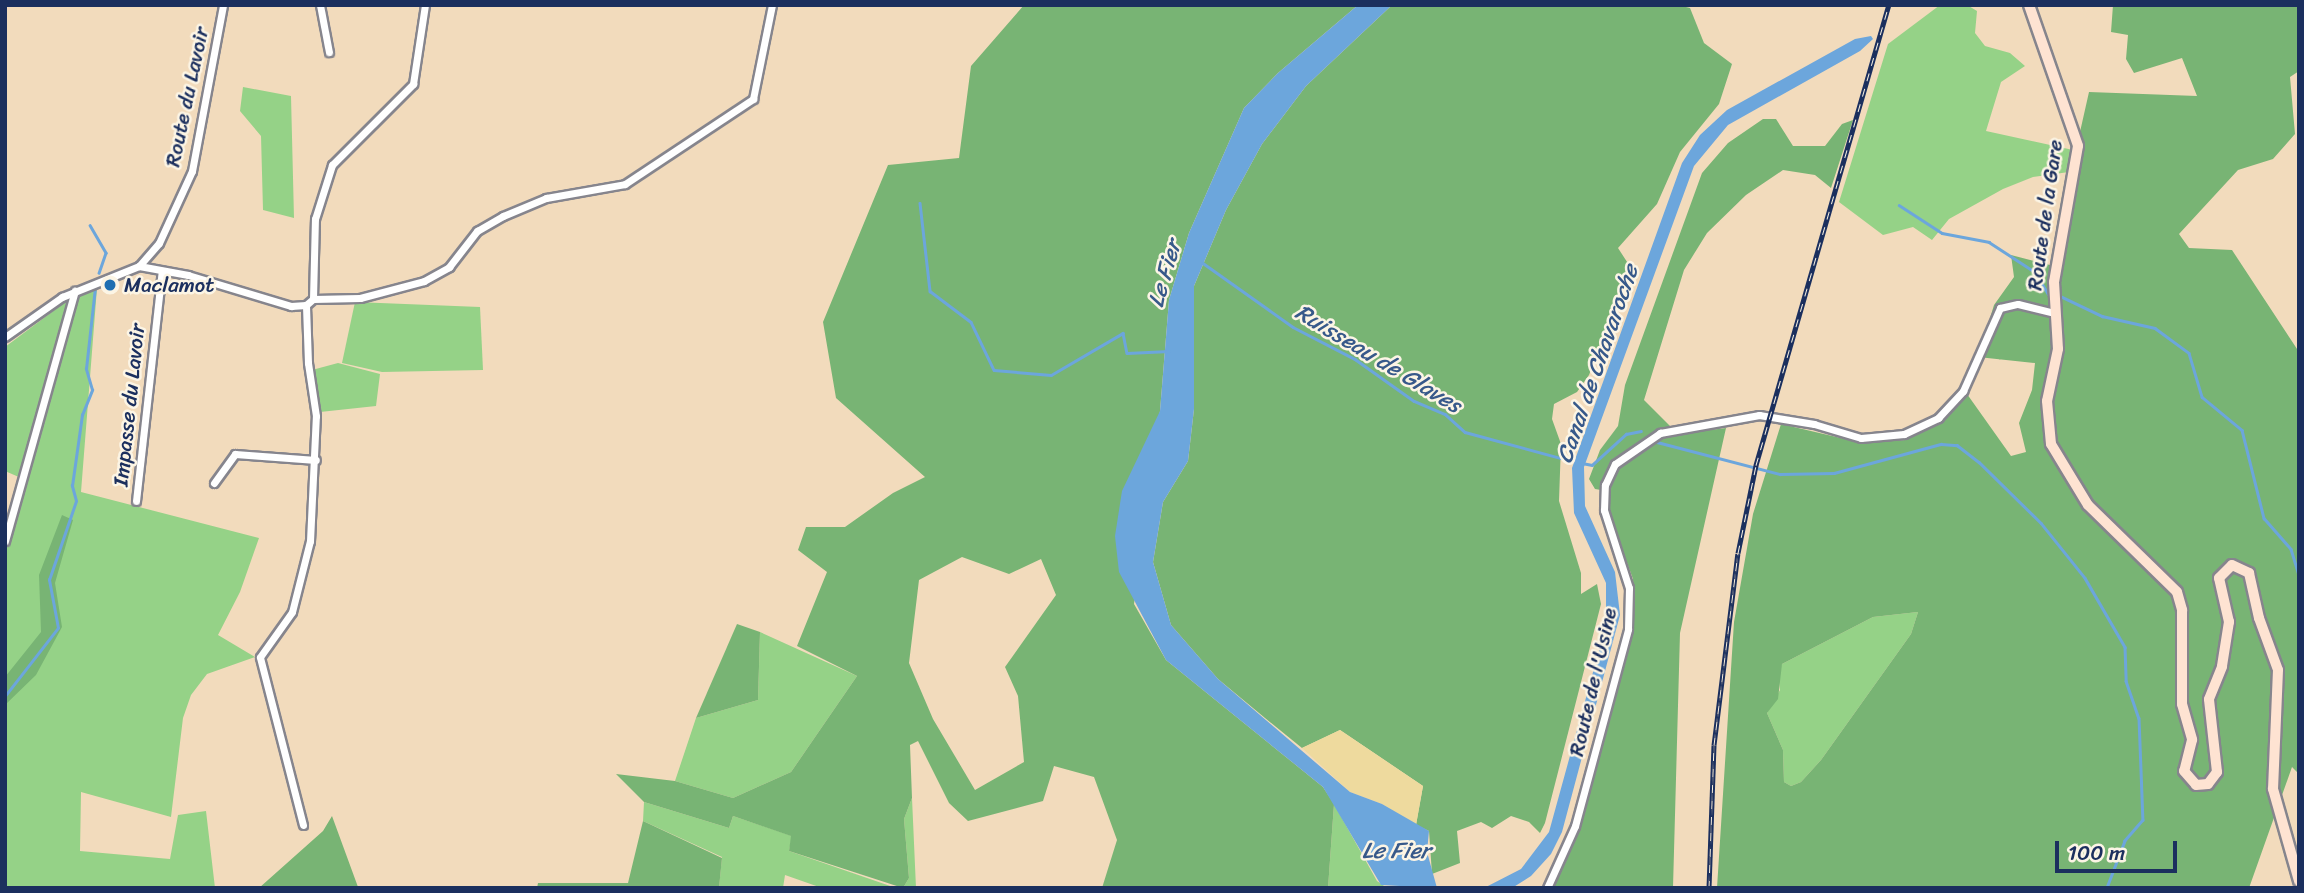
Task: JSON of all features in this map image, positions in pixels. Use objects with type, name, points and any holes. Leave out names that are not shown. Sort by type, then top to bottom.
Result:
[{"type":"street","name":"Route du Lavoir","points":[[139,266],[159,243],[192,170],[223,5]]},
{"type":"street","points":[[320,5],[329,52]]},
{"type":"street","points":[[313,299],[315,219],[332,165],[409,91],[418,68],[425,5]]},
{"type":"street","points":[[5,337],[75,291],[139,266],[291,306],[306,305],[313,299],[360,298],[424,281],[449,267],[477,231],[503,216],[547,198],[625,184],[753,99],[772,5]]},
{"type":"street","name":"Route de la Gare","points":[[2029,5],[2077,138],[2058,245],[2054,313],[2058,349],[2047,401],[2051,444],[2088,505],[2177,592],[2182,610],[2182,704],[2192,740],[2184,771],[2196,785],[2208,784],[2217,772],[2209,699],[2222,666],[2229,622],[2218,582],[2221,572],[2236,565],[2251,577],[2259,618],[2276,662],[2273,789],[2299,881]]},
{"type":"street","name":"Impasse du Lavoir","points":[[136,501],[162,271]]},
{"type":"street","points":[[5,541],[75,291]]},
{"type":"street","name":"Route de l'Usine","points":[[1547,888],[1575,826],[1628,629],[1629,589],[1604,510],[1607,477],[1615,464],[1660,433],[1762,415],[1861,439],[1904,434],[1938,418],[1963,391],[2000,308],[2018,304],[2054,313]]},
{"type":"street","points":[[303,825],[260,657],[285,626],[297,597],[310,541],[316,460],[306,305]]},
{"type":"street","points":[[214,483],[235,454],[316,460]]},
{"type":"green space","points":[[1024,5],[1358,5],[1278,73],[1244,108],[1189,233],[1169,300],[1160,411],[1134,604],[1166,660],[1323,787],[1334,804],[1328,888],[1102,888],[1117,840],[1094,777],[1054,766],[1043,801],[968,821],[949,803],[918,741],[910,745],[912,798],[904,819],[909,878],[903,888],[789,851],[791,836],[733,816],[729,828],[644,802],[616,774],[675,781],[733,798],[791,772],[857,676],[797,646],[827,572],[798,550],[806,527],[845,527],[893,493],[925,477],[836,398],[823,322],[888,165],[959,158],[971,66]],"holes":[[[962,557],[1009,574],[1041,559],[1056,595],[1005,667],[1018,696],[1024,762],[975,790],[933,719],[909,663],[919,580]]]},
{"type":"green space","points":[[1392,5],[1678,5],[1690,8],[1704,43],[1732,64],[1719,104],[1680,152],[1657,204],[1618,248],[1631,268],[1589,375],[1577,392],[1554,404],[1552,419],[1561,444],[1559,501],[1581,573],[1581,594],[1597,584],[1601,604],[1545,823],[1540,833],[1529,822],[1511,816],[1492,828],[1481,822],[1457,831],[1460,863],[1432,874],[1429,831],[1416,825],[1423,786],[1340,730],[1302,748],[1265,718],[1218,679],[1171,625],[1153,562],[1163,502],[1188,461],[1194,409],[1194,286],[1226,210],[1262,144],[1306,86]]},
{"type":"green space","points":[[1940,5],[1967,5],[1977,11],[1975,33],[1985,46],[2010,53],[2025,66],[2001,82],[1986,131],[2073,150],[2069,172],[2033,177],[2003,189],[1949,219],[1932,240],[1913,227],[1883,235],[1839,202],[1888,44]]},
{"type":"green space","points":[[2113,5],[2299,5],[2299,71],[2290,77],[2295,134],[2273,159],[2238,170],[2179,234],[2189,248],[2232,250],[2299,352],[2299,774],[2292,767],[2249,888],[1717,888],[1734,622],[1753,514],[1781,424],[1862,443],[1905,440],[1943,421],[1967,394],[2011,456],[2026,452],[2019,423],[2032,390],[2035,363],[1978,357],[1994,305],[2014,277],[2011,255],[2050,265],[2089,92],[2197,96],[2182,58],[2134,73],[2126,59],[2128,35],[2111,32]],"holes":[[[1918,612],[1911,634],[1821,760],[1801,782],[1791,786],[1784,782],[1783,750],[1767,713],[1778,699],[1782,664],[1873,617]]]},
{"type":"green space","points":[[243,87],[291,96],[294,218],[263,210],[261,136],[240,111]]},
{"type":"green space","points":[[1763,119],[1776,119],[1793,146],[1825,146],[1842,124],[1853,120],[1831,188],[1815,175],[1783,170],[1746,195],[1707,233],[1684,270],[1644,400],[1678,434],[1726,428],[1680,633],[1673,888],[1552,888],[1583,807],[1626,652],[1634,601],[1633,579],[1608,511],[1607,491],[1595,489],[1589,479],[1600,450],[1618,426],[1625,385],[1702,173],[1728,143]]},
{"type":"green space","points":[[97,288],[81,492],[259,538],[240,592],[218,635],[255,657],[207,674],[191,695],[183,718],[171,817],[81,792],[80,851],[170,859],[178,815],[206,811],[215,888],[5,888],[5,551],[28,481],[5,471],[5,347],[64,303]]},
{"type":"green space","points":[[355,302],[480,307],[483,370],[382,372],[342,363]]},
{"type":"green space","points":[[338,363],[380,374],[376,406],[320,412],[312,370]]},
{"type":"green space","points":[[62,515],[73,520],[55,583],[62,627],[36,675],[5,705],[5,677],[41,632],[39,575]]},
{"type":"green space","points":[[1918,612],[1911,634],[1821,760],[1801,782],[1791,786],[1784,782],[1783,750],[1767,713],[1780,690],[1778,671],[1782,664],[1873,617]]},
{"type":"green space","points":[[737,624],[760,632],[758,700],[696,718]]},
{"type":"green space","points":[[760,632],[857,676],[791,772],[733,798],[675,781],[696,718],[758,700]]},
{"type":"green space","points":[[912,798],[916,888],[903,888],[909,878],[904,819]]},
{"type":"green space","points":[[644,802],[729,828],[733,816],[792,836],[789,851],[896,888],[822,888],[785,875],[783,888],[719,888],[722,857],[643,821]]},
{"type":"green space","points":[[1334,804],[1377,881],[1387,888],[1328,888]]},
{"type":"green space","points":[[332,816],[358,887],[259,888],[323,831]]},
{"type":"green space","points":[[643,821],[722,858],[719,888],[537,888],[538,883],[628,883]]},
{"type":"sand","points":[[1340,730],[1423,786],[1416,825],[1382,804],[1350,792],[1302,748]]},
{"type":"water","name":"Le Fier","points":[[1358,5],[1392,5],[1306,86],[1262,144],[1226,210],[1194,286],[1194,409],[1188,461],[1163,502],[1153,562],[1171,625],[1218,679],[1350,792],[1382,804],[1429,831],[1427,852],[1437,888],[1381,885],[1323,787],[1166,660],[1119,572],[1115,536],[1122,491],[1160,411],[1169,300],[1189,233],[1244,108],[1278,73]]},
{"type":"water","points":[[1871,36],[1873,39],[1860,51],[1728,125],[1694,166],[1584,467],[1585,506],[1615,572],[1620,615],[1562,832],[1551,854],[1531,876],[1512,888],[1484,888],[1521,869],[1549,832],[1606,625],[1606,583],[1574,513],[1572,468],[1682,163],[1700,135],[1727,110],[1855,39]]},
{"type":"waterway","points":[[920,203],[930,291],[971,322],[994,370],[1051,375],[1123,333],[1127,353],[1169,351]]},
{"type":"waterway","points":[[1899,205],[1942,233],[1989,242],[2035,272],[2048,294]]},
{"type":"waterway","points":[[90,225],[106,253],[99,273]]},
{"type":"waterway","name":"Ruisseau de Glaves","points":[[1203,263],[1293,327],[1355,359],[1414,401],[1445,414],[1465,432],[1561,458]]},
{"type":"waterway","points":[[5,696],[58,628],[49,580],[76,501],[72,486],[82,415],[92,390],[86,369],[95,288]]},
{"type":"waterway","points":[[2060,296],[2102,316],[2155,328],[2189,353],[2202,397],[2242,430],[2264,518],[2291,549],[2299,576]]},
{"type":"waterway","name":"Ruisseau de Glaves","points":[[1582,463],[1592,465],[1626,434],[1641,431]]},
{"type":"waterway","name":"Ruisseau de Glaves","points":[[1657,442],[1780,474],[1834,473],[1941,444],[1957,445],[1979,462],[2041,523],[2085,578],[2125,647],[2126,681],[2139,718],[2143,820],[2125,841],[2107,888]]},
{"type":"railway","points":[[1709,888],[1714,745],[1738,553],[1756,465],[1889,5]]},
{"type":"place","name":"Maclamot","points":[[110,285]]},
{"type":"water label","name":"Canal de Chavaroche","points":[[1598,364]]}]
